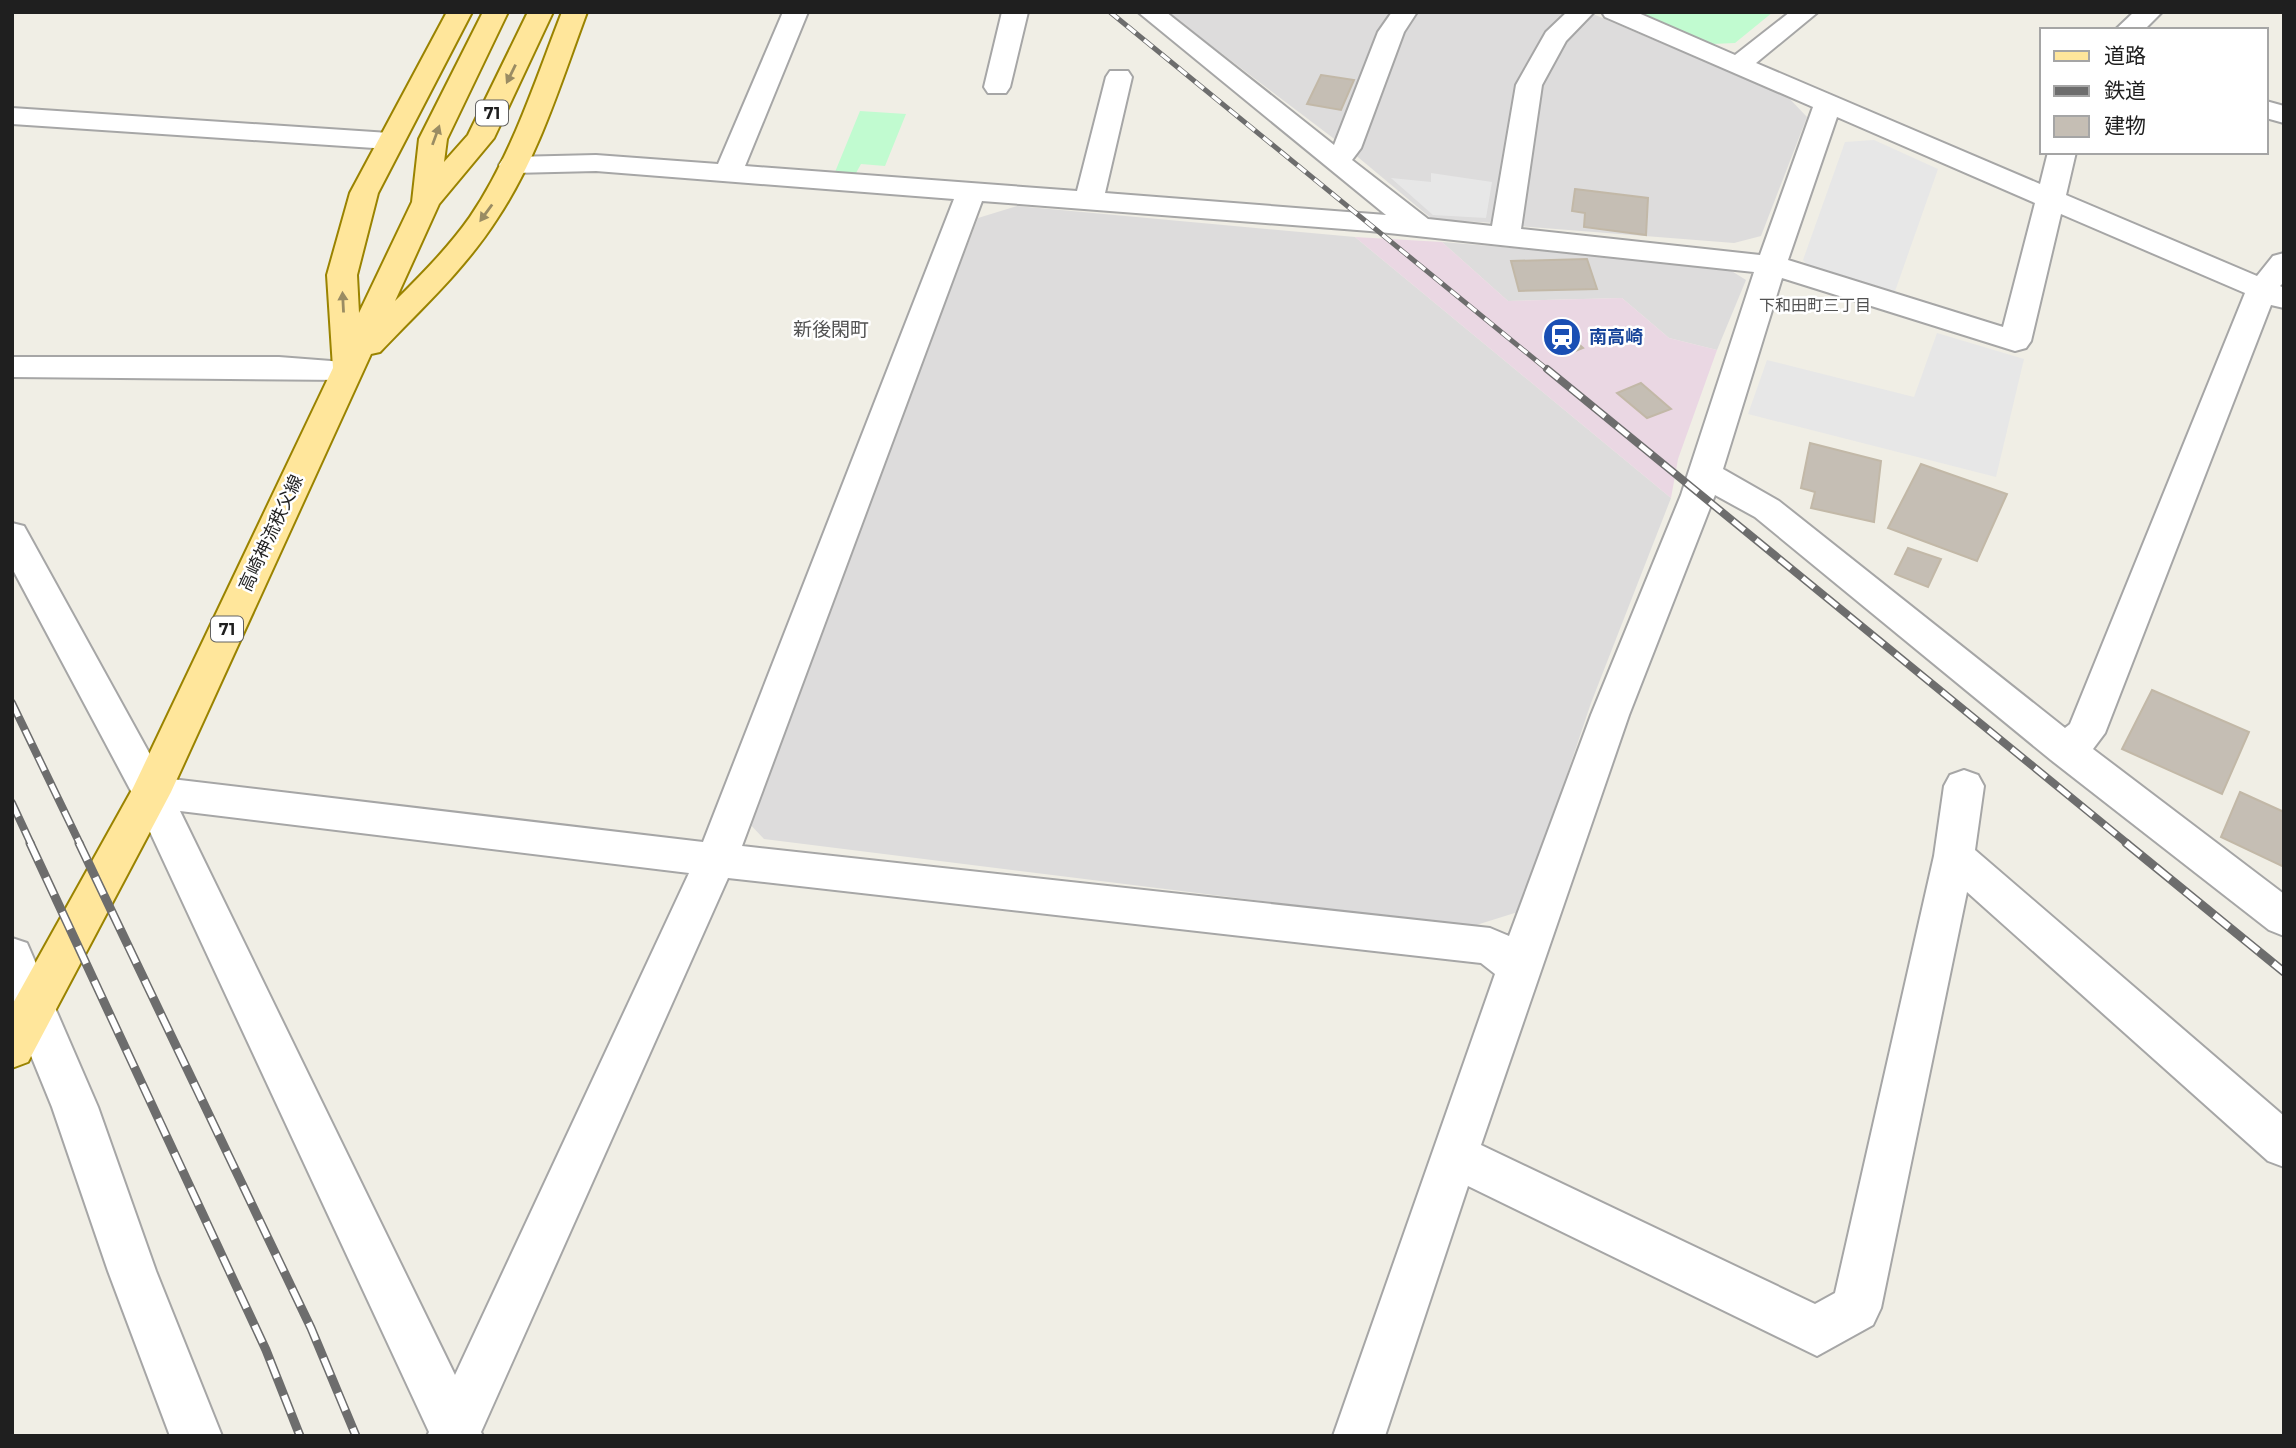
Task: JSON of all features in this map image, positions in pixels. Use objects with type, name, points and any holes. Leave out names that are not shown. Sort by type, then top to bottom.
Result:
[{"type":"main road","name":"71","points":[[346,370],[342,275],[364,193],[389,141],[460,12]]},
{"type":"main road","name":"高崎神流秩父線","points":[[426,202],[433,139],[496,12]]},
{"type":"main road","name":"高崎神流秩父線","points":[[23,1028],[151,792],[426,202],[480,138],[541,12]]},
{"type":"main road","name":"71","points":[[346,370],[457,253],[495,201],[513,165],[575,12]]},
{"type":"street","points":[[727,173],[796,12]]},
{"type":"street","points":[[997,87],[1015,12]]},
{"type":"street","points":[[1150,12],[1419,228]]},
{"type":"street","points":[[1337,160],[1347,148],[1391,32],[1405,12]]},
{"type":"street","points":[[1505,235],[1529,85],[1555,37],[1582,12]]},
{"type":"street","points":[[1614,12],[2273,294]]},
{"type":"street","points":[[1737,66],[1805,12]]},
{"type":"street","points":[[2130,28],[2150,12]]},
{"type":"street","points":[[1089,201],[1119,78]]},
{"type":"street","points":[[1359,1436],[1457,1157],[1519,967],[1610,715],[1704,474],[1771,265],[1828,103]]},
{"type":"street","points":[[12,116],[389,141]]},
{"type":"street","points":[[513,165],[596,163],[970,194],[1089,201],[1505,235],[1771,265],[2015,341],[2062,154]]},
{"type":"street","points":[[455,1434],[716,860],[970,194]]},
{"type":"street","points":[[2065,749],[2086,733],[2273,294],[2284,262]]},
{"type":"street","points":[[12,367],[279,367],[346,370]]},
{"type":"street","points":[[1704,474],[1767,509],[2065,749],[2284,918]]},
{"type":"street","points":[[12,535],[151,792],[455,1434]]},
{"type":"street","points":[[1457,1157],[1816,1331],[1856,1308],[1954,856],[1964,786]]},
{"type":"street","points":[[151,792],[716,860],[1490,946],[1519,967]]},
{"type":"street","points":[[1954,856],[2284,1146]]},
{"type":"street","points":[[12,956],[23,1028],[75,1107],[132,1271],[196,1436]]},
{"type":"shaded area","points":[[1167,12],[1395,12],[1337,141]]},
{"type":"shaded area","points":[[1417,12],[1573,12],[1547,34],[1494,223],[1432,219],[1353,153],[1399,33]]},
{"type":"shaded area","points":[[1593,14],[1788,97],[1807,117],[1761,236],[1734,243],[1519,226],[1542,85],[1564,38]]},
{"type":"shaded area","points":[[1874,140],[1938,169],[1893,297],[1813,273],[1803,260],[1845,142]]},
{"type":"shaded area","points":[[1431,173],[1492,182],[1486,218],[1433,215],[1391,178],[1431,182]]},
{"type":"shaded area","points":[[1017,206],[1355,237],[1671,498],[1591,703],[1521,911],[1470,927],[764,839],[745,819],[978,218]]},
{"type":"shaded area","points":[[1355,237],[1442,242],[1508,301],[1622,298],[1669,338],[1717,350],[1678,459],[1671,498]]},
{"type":"shaded area","points":[[1442,242],[1722,265],[1746,280],[1717,350],[1669,338],[1622,298],[1508,301]]},
{"type":"shaded area","points":[[1937,333],[2024,359],[1996,477],[1748,414],[1767,360],[1914,397]]},
{"type":"green space","points":[[1637,12],[1773,12],[1735,43],[1712,44]]},
{"type":"green space","points":[[860,111],[906,114],[885,166],[861,164],[856,173],[835,172]]},
{"type":"building","points":[[1321,75],[1354,80],[1341,110],[1307,104]]},
{"type":"building","points":[[1575,189],[1648,198],[1646,235],[1584,227],[1585,213],[1572,211]]},
{"type":"building","points":[[1587,259],[1597,289],[1519,291],[1511,261]]},
{"type":"building","points":[[1561,328],[1583,348],[1570,353],[1546,334]]},
{"type":"building","points":[[1641,383],[1671,409],[1647,418],[1617,393]]},
{"type":"building","points":[[1810,443],[1881,461],[1874,522],[1811,508],[1815,492],[1801,488]]},
{"type":"building","points":[[1921,464],[2007,494],[1977,561],[1888,528]]},
{"type":"building","points":[[1908,548],[1941,559],[1928,587],[1895,574]]},
{"type":"building","points":[[2152,690],[2249,732],[2222,794],[2122,749]]},
{"type":"building","points":[[2240,792],[2284,812],[2284,867],[2221,837]]},
{"type":"railway","points":[[1110,12],[1549,371]]},
{"type":"railway","points":[[1547,369],[2128,844]]},
{"type":"railway","points":[[12,703],[80,844]]},
{"type":"railway","points":[[12,803],[31,844]]},
{"type":"railway","points":[[30,843],[266,1350],[300,1436]]},
{"type":"railway","points":[[79,843],[311,1328],[356,1436]]},
{"type":"railway","points":[[2126,843],[2284,972]]},
{"type":"place","name":"南高崎","points":[[1562,337]]},
{"type":"district","name":"下和田町三丁目","points":[[1815,305]]},
{"type":"district","name":"新後閑町","points":[[831,329]]}]
